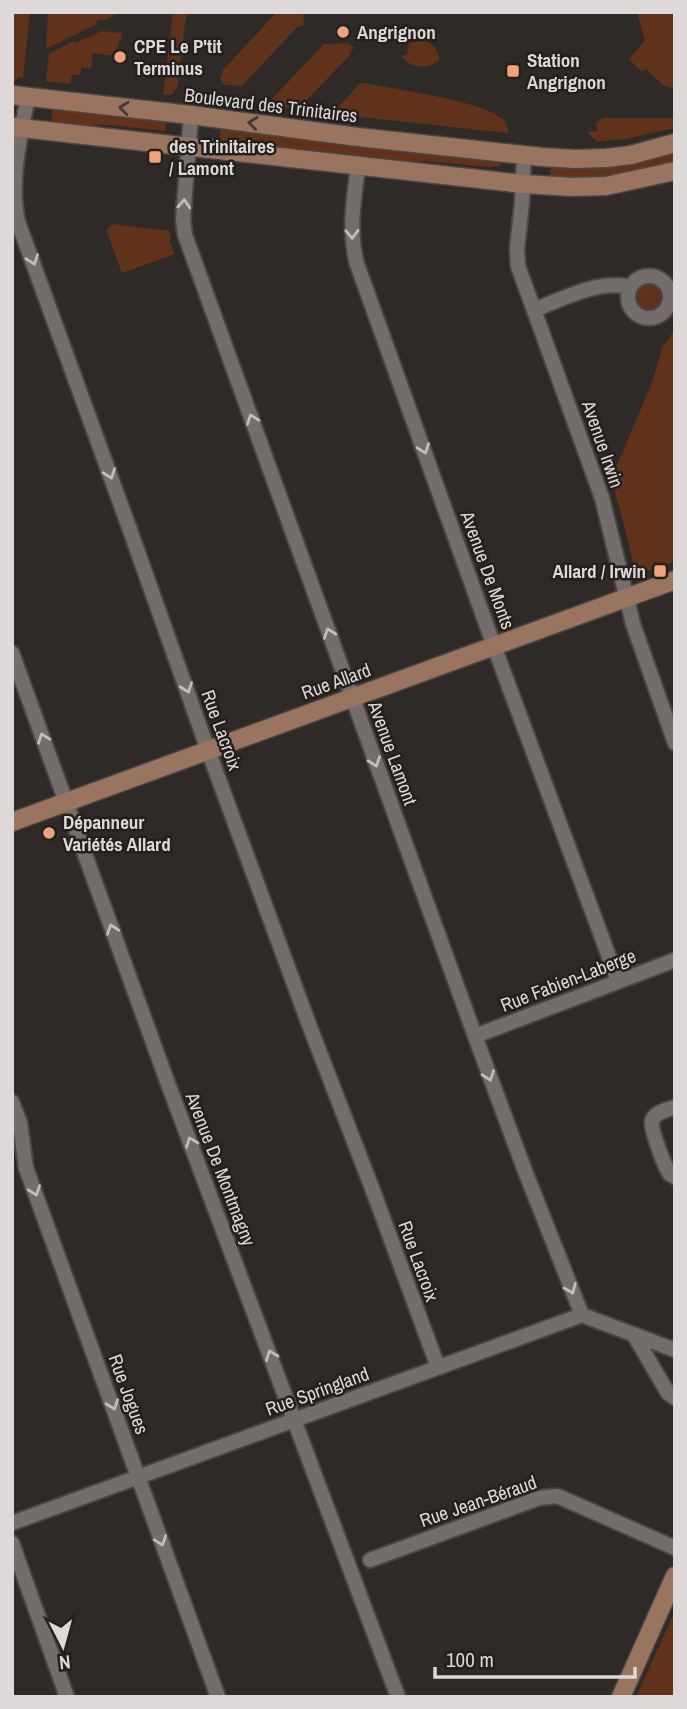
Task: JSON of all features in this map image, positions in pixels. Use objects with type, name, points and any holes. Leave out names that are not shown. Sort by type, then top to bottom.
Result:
[{"type":"main road","name":"Boulevard des Trinitaires","points":[[20,96],[358,137],[575,159],[606,159],[675,143]]},
{"type":"main road","points":[[17,128],[523,184],[606,186],[675,171]]},
{"type":"main road","name":"Rue Allard","points":[[12,822],[675,580]]},
{"type":"main road","points":[[621,1697],[675,1576]]},
{"type":"street","name":"Rue Lacroix","points":[[20,96],[14,196],[18,222],[208,750],[438,1367]]},
{"type":"street","name":"Avenue Lamont","points":[[191,116],[183,219],[185,235],[520,1159],[582,1315]]},
{"type":"street","name":"Avenue Irwin","points":[[524,155],[517,257],[519,266],[601,498],[633,625],[675,743]]},
{"type":"street","name":"Avenue De Monts","points":[[358,166],[351,228],[357,264],[618,981]]},
{"type":"street","points":[[534,310],[591,289],[617,285],[630,287]]},
{"type":"street","name":"Avenue De Montmagny","points":[[12,653],[167,1081],[398,1697]]},
{"type":"street","name":"Rue Fabien-Laberge","points":[[475,1036],[675,960]]},
{"type":"street","name":"Rue Jogues","points":[[12,1102],[20,1123],[26,1168],[218,1697]]},
{"type":"street","points":[[675,1107],[659,1113],[651,1122],[667,1167],[675,1177]]},
{"type":"street","points":[[582,1315],[675,1350]]},
{"type":"street","name":"Rue Springland","points":[[12,1523],[582,1315]]},
{"type":"street","points":[[634,1335],[667,1393],[675,1398]]},
{"type":"street","name":"Rue Jean-Béraud","points":[[370,1560],[539,1498],[550,1497],[562,1498],[675,1548]]},
{"type":"street","points":[[12,1543],[67,1697]]},
{"type":"shaded area","points":[[12,12],[30,12],[23,78],[19,77],[15,81],[12,80]]},
{"type":"shaded area","points":[[48,12],[116,14],[105,20],[98,20],[95,25],[46,49]]},
{"type":"shaded area","points":[[173,12],[188,12],[178,85],[171,95],[163,94]]},
{"type":"shaded area","points":[[277,12],[303,12],[304,25],[297,27],[242,86],[224,85],[220,80],[223,70]]},
{"type":"shaded area","points":[[637,12],[675,12],[675,90],[663,85],[646,69],[642,72],[629,59],[645,41]]},
{"type":"shaded area","points":[[102,31],[122,33],[116,56],[93,53],[91,69],[82,67],[80,75],[72,75],[70,84],[46,81],[49,54],[75,40],[75,43]]},
{"type":"shaded area","points":[[423,37],[437,50],[439,61],[424,66],[409,63],[402,56],[407,54],[409,43],[421,41]]},
{"type":"shaded area","points":[[348,43],[354,48],[350,55],[299,108],[279,107],[269,102],[324,44]]},
{"type":"shaded area","points":[[360,83],[437,96],[477,107],[502,119],[507,125],[508,133],[332,114]]},
{"type":"shaded area","points":[[53,107],[166,120],[165,131],[110,125],[51,125]]},
{"type":"shaded area","points":[[603,118],[675,118],[675,128],[597,142],[587,132],[598,131],[597,122]]},
{"type":"shaded area","points":[[221,126],[500,160],[500,166],[423,161],[398,163],[219,143]]},
{"type":"shaded area","points":[[675,154],[675,162],[628,173],[583,178],[550,177],[551,165],[613,165]]},
{"type":"shaded area","points":[[112,224],[169,231],[169,240],[175,254],[122,273],[107,232]]},
{"type":"shaded area","points":[[649,284],[658,288],[662,297],[658,306],[649,310],[640,306],[636,297],[640,288]]},
{"type":"shaded area","points":[[675,329],[675,561],[640,574],[635,570],[611,479],[652,383],[662,348]]},
{"type":"shaded area","points":[[675,1611],[675,1697],[636,1697]]},
{"type":"place","name":"Angrignon","points":[[343,32]]},
{"type":"place","name":"CPE Le P'tit Terminus","points":[[120,57]]},
{"type":"place","name":"Station Angrignon","points":[[513,71]]},
{"type":"place","name":"des Trinitaires / Lamont","points":[[155,157]]},
{"type":"place","name":"Allard / Irwin","points":[[660,571]]},
{"type":"place","name":"Dépanneur Variétés Allard","points":[[49,833]]}]
